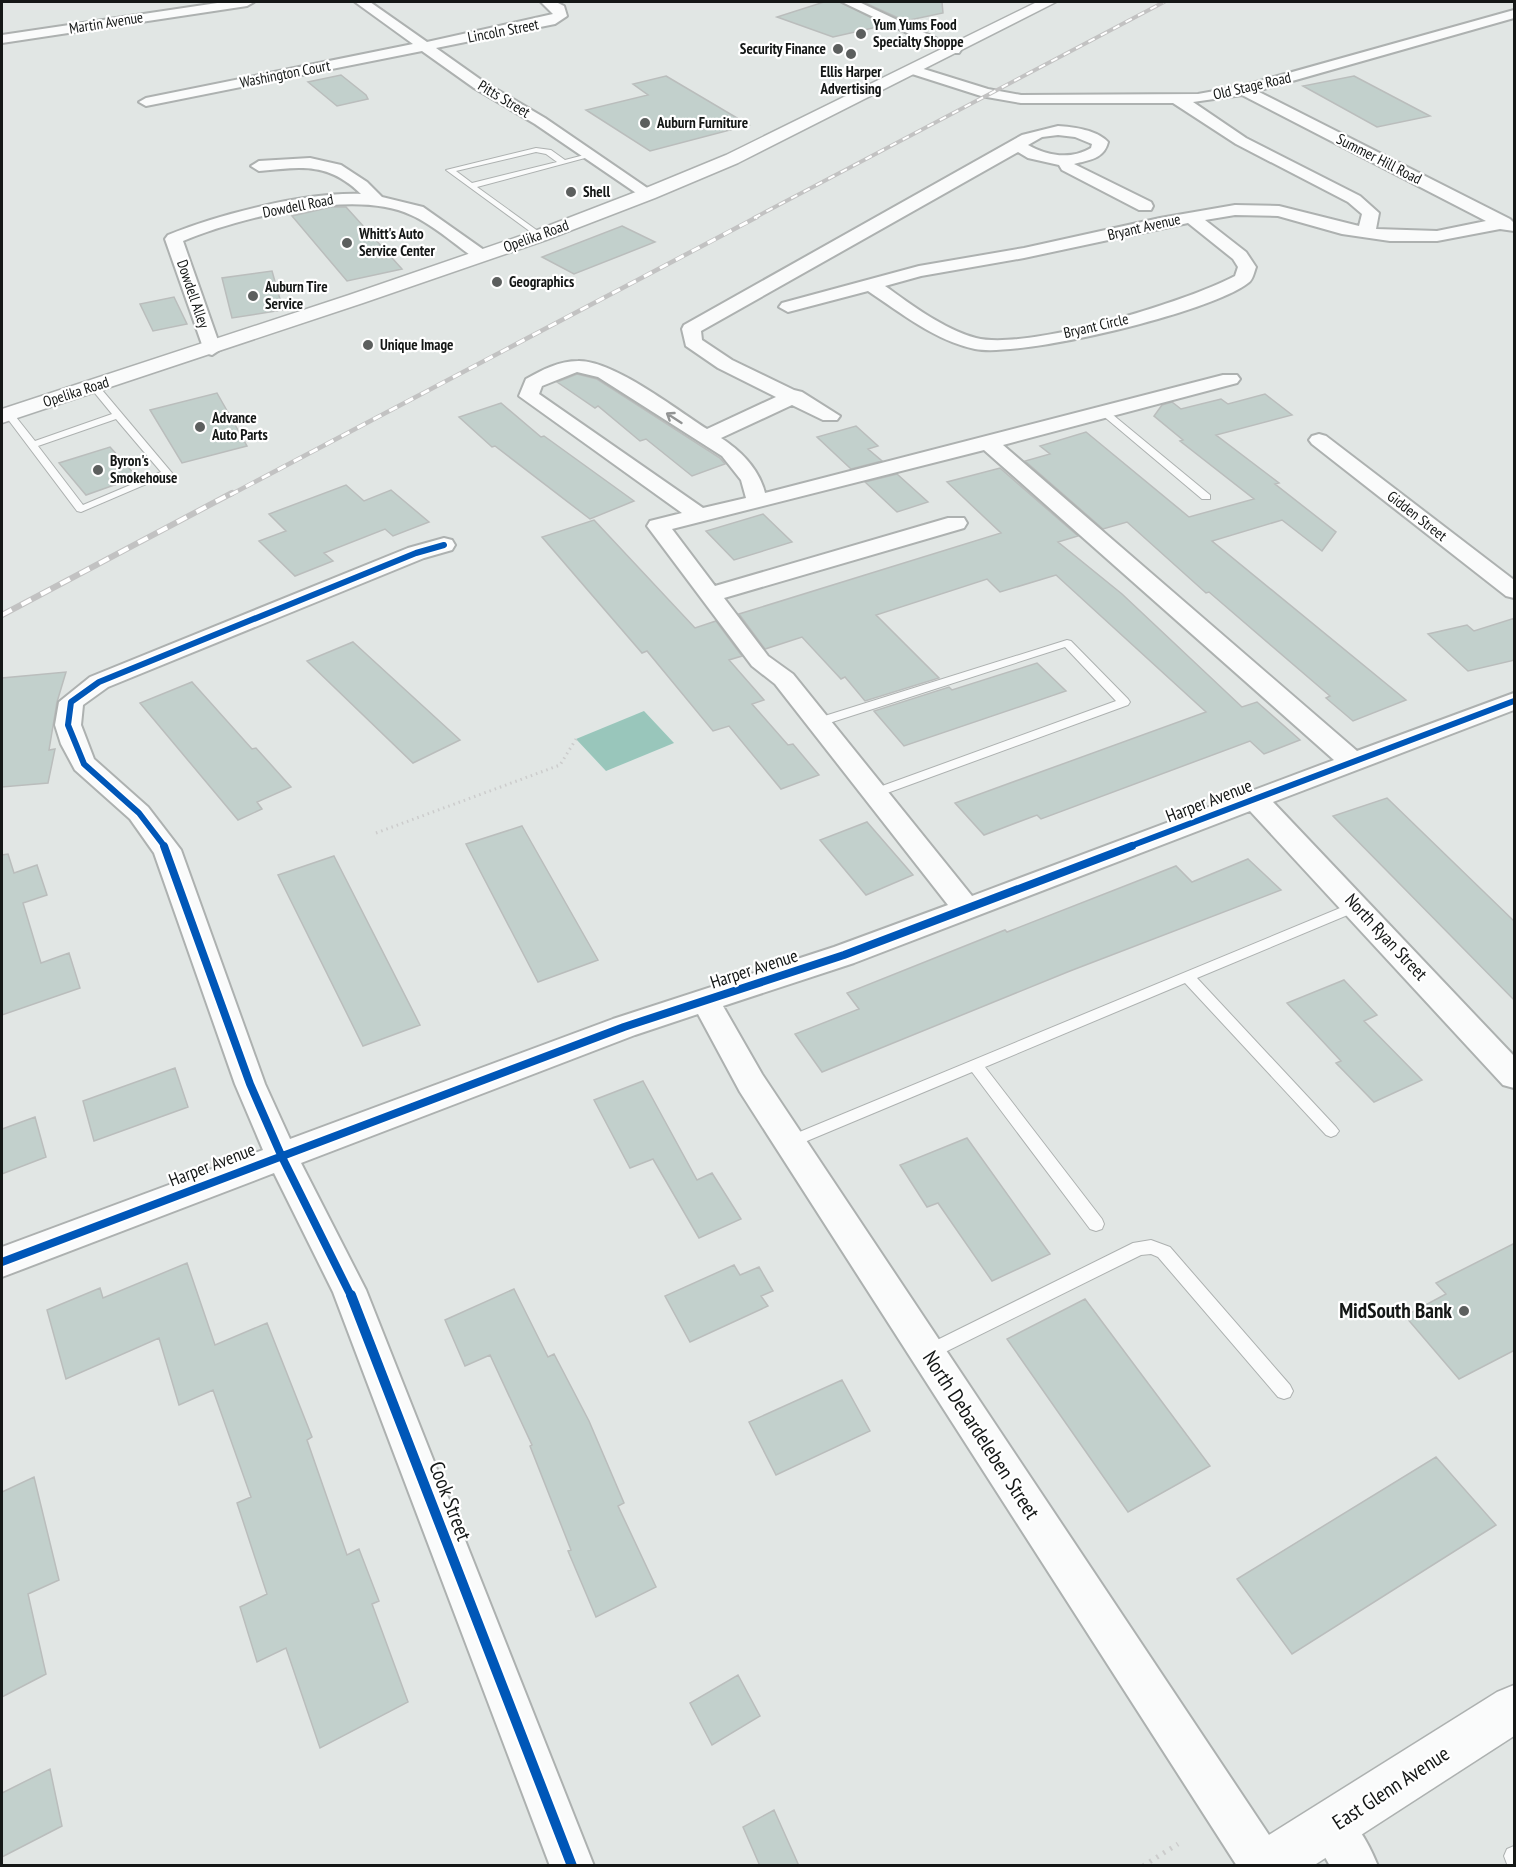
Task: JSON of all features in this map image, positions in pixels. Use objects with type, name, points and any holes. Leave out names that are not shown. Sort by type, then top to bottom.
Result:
[{"type":"main road","name":"Opelika Road","points":[[5,415],[212,349],[539,236],[648,194],[732,159],[1048,2]]},
{"type":"main road","name":"East Glenn Avenue","points":[[1265,1866],[1515,1709]]},
{"type":"street","name":"Martin Avenue","points":[[2,39],[247,2]]},
{"type":"street","name":"Pitts Street","points":[[362,2],[479,85],[592,155],[648,194]]},
{"type":"street","name":"Lincoln Street","points":[[424,46],[550,21],[560,16],[559,9],[547,2]]},
{"type":"street","points":[[849,2],[954,50]]},
{"type":"street","name":"Old Stage Road","points":[[914,70],[1058,115],[1176,98],[1222,95],[1515,14]]},
{"type":"street","name":"Washington Court","points":[[146,102],[424,46]]},
{"type":"street","name":"Summer Hill Road","points":[[1244,90],[1509,226]]},
{"type":"street","points":[[1176,98],[1241,141],[1354,199],[1371,213],[1366,234]]},
{"type":"street","points":[[830,416],[795,396],[713,359],[693,342],[691,329],[1018,145],[1040,132],[1058,115],[1100,141],[1098,150],[1090,155],[1064,161],[1034,155],[1018,145]]},
{"type":"street","points":[[259,166],[312,161],[336,166],[357,180],[376,200]]},
{"type":"street","points":[[1064,161],[1068,167],[1145,206]]},
{"type":"street","name":"Dowdell Road","points":[[174,239],[207,225],[331,198],[376,200],[417,211],[482,255]]},
{"type":"street","name":"Bryant Avenue","points":[[788,307],[919,271],[1024,253],[1190,217],[1235,210],[1279,211],[1366,234],[1437,236],[1509,226]]},
{"type":"street","name":"Bryant Circle","points":[[870,284],[956,336],[977,344],[1005,346],[1030,342],[1215,295],[1243,279],[1247,267],[1240,256],[1190,217]]},
{"type":"street","name":"Dowdell Alley","points":[[174,239],[212,349]]},
{"type":"street","points":[[699,515],[529,396],[533,383],[553,372],[579,365],[594,367],[729,452],[751,479],[758,500]]},
{"type":"street","points":[[967,909],[784,679],[760,661],[658,526],[1230,379]]},
{"type":"street","points":[[707,437],[795,396]]},
{"type":"street","name":"Gidden Street","points":[[1319,440],[1515,591]]},
{"type":"street","points":[[988,443],[1353,762]]},
{"type":"street","points":[[708,595],[956,523]]},
{"type":"street","name":"Cook Street","points":[[444,545],[405,558],[99,682],[71,702],[68,725],[84,764],[139,813],[167,850],[250,1084],[281,1155],[348,1290],[572,1866]]},
{"type":"street","name":"Harper Avenue","points":[[2,1262],[624,1027],[844,955],[1515,701]]},
{"type":"street","name":"North Ryan Street","points":[[1255,800],[1515,1076]]},
{"type":"street","name":"North Debardeleben Street","points":[[705,1000],[751,1083],[1265,1866]]},
{"type":"street","points":[[1330,1827],[1356,1866]]},
{"type":"lane","points":[[539,236],[450,170],[482,165],[536,150],[548,152],[563,162]]},
{"type":"lane","points":[[471,186],[494,176],[592,155]]},
{"type":"lane","points":[[5,415],[33,445],[81,509],[166,473],[94,386]]},
{"type":"lane","points":[[1104,412],[1206,497]]},
{"type":"lane","points":[[33,445],[118,415]]},
{"type":"lane","points":[[819,722],[1067,643],[1124,702],[875,793]]},
{"type":"lane","points":[[790,1143],[1357,906]]},
{"type":"lane","points":[[1187,977],[1331,1131]]},
{"type":"lane","points":[[975,1065],[1096,1224]]},
{"type":"lane","points":[[927,1353],[1139,1248],[1151,1247],[1164,1252],[1284,1391]]},
{"type":"path","points":[[376,833],[560,765],[576,739]]},
{"type":"path","points":[[1143,1866],[1178,1844]]},
{"type":"shaded area","points":[[644,711],[674,743],[606,771],[576,739]]},
{"type":"building","points":[[824,2],[840,2],[886,25],[833,37],[777,17]]},
{"type":"building","points":[[863,2],[942,2],[943,13],[905,21]]},
{"type":"building","points":[[341,75],[368,99],[337,106],[308,82]]},
{"type":"building","points":[[666,76],[749,125],[650,151],[586,110],[648,95],[633,84]]},
{"type":"building","points":[[1354,76],[1430,116],[1377,127],[1303,86]]},
{"type":"building","name":"Whitt's Auto Service Center","points":[[331,207],[346,207],[402,269],[347,281],[292,216]]},
{"type":"building","points":[[622,226],[655,242],[574,274],[542,257]]},
{"type":"building","name":"Auburn Tire Service","points":[[272,271],[283,310],[232,318],[222,278]]},
{"type":"building","points":[[174,297],[187,324],[153,331],[140,304]]},
{"type":"building","points":[[577,374],[597,379],[720,458],[725,464],[692,476],[646,439],[640,441],[598,406],[595,408],[557,382]]},
{"type":"building","name":"Advance Auto Parts","points":[[217,393],[247,446],[182,463],[150,410]]},
{"type":"building","points":[[1265,394],[1292,415],[1216,435],[1279,483],[1275,484],[1336,532],[1322,551],[1282,520],[1212,541],[1406,700],[1353,721],[1326,698],[1330,696],[1209,592],[1206,593],[1127,522],[1103,529],[1025,461],[1050,454],[1040,446],[1086,432],[1189,517],[1254,499],[1180,441],[1183,440],[1154,416],[1162,405],[1172,402],[1181,409],[1221,399],[1228,404]]},
{"type":"building","points":[[501,403],[541,437],[544,436],[634,501],[590,519],[495,446],[492,447],[459,417]]},
{"type":"building","points":[[856,426],[878,446],[868,449],[882,461],[851,469],[817,437]]},
{"type":"building","name":"Byron's Smokehouse","points":[[110,447],[137,477],[86,495],[59,463]]},
{"type":"building","points":[[1000,468],[1078,536],[1058,542],[1122,594],[1242,707],[1257,702],[1300,740],[1264,754],[1250,741],[1041,819],[1037,815],[984,835],[955,803],[1206,712],[1056,575],[1000,592],[987,579],[876,615],[939,678],[865,701],[845,677],[841,679],[802,637],[765,649],[739,614],[1001,533],[947,482]]},
{"type":"building","points":[[897,474],[928,502],[897,512],[865,482]]},
{"type":"building","points":[[346,485],[364,501],[391,490],[429,522],[393,536],[385,529],[324,553],[333,561],[295,576],[259,541],[286,531],[269,514]]},
{"type":"building","points":[[763,514],[792,542],[734,560],[706,531]]},
{"type":"building","points":[[594,520],[695,628],[716,621],[742,656],[729,660],[764,700],[752,704],[788,745],[793,744],[819,775],[781,789],[729,726],[713,731],[647,651],[642,653],[542,537]]},
{"type":"building","points":[[1515,618],[1515,660],[1468,671],[1428,634],[1467,625],[1474,631]]},
{"type":"building","points":[[353,642],[460,740],[413,763],[307,661]]},
{"type":"building","points":[[1037,663],[1066,691],[904,746],[874,711],[949,687],[952,690]]},
{"type":"building","points":[[66,672],[57,702],[49,750],[55,749],[48,783],[2,787],[2,678]]},
{"type":"building","points":[[192,682],[252,749],[256,748],[291,787],[257,802],[262,809],[238,820],[140,703]]},
{"type":"building","points":[[1387,798],[1515,922],[1515,1001],[1333,816]]},
{"type":"building","points":[[867,822],[913,875],[866,895],[820,840]]},
{"type":"building","points":[[522,826],[598,960],[538,982],[466,844]]},
{"type":"building","points":[[8,854],[14,873],[37,865],[47,895],[23,903],[41,963],[69,953],[80,988],[2,1015],[2,855]]},
{"type":"building","points":[[334,856],[420,1025],[363,1046],[278,875]]},
{"type":"building","points":[[1248,859],[1281,890],[1070,971],[822,1072],[795,1034],[859,1009],[847,993],[1005,930],[1007,932],[1176,866],[1192,882]]},
{"type":"building","points":[[1344,980],[1377,1015],[1364,1021],[1422,1080],[1374,1102],[1336,1063],[1341,1061],[1287,1003]]},
{"type":"building","points":[[175,1068],[188,1107],[94,1141],[83,1101]]},
{"type":"building","points":[[643,1081],[697,1180],[712,1173],[741,1219],[699,1238],[653,1159],[630,1168],[594,1100]]},
{"type":"building","points":[[35,1117],[46,1157],[2,1174],[2,1129]]},
{"type":"building","points":[[967,1138],[1050,1254],[992,1281],[938,1203],[927,1207],[900,1165]]},
{"type":"building","name":"MidSouth Bank","points":[[1515,1243],[1515,1350],[1459,1379],[1405,1316],[1446,1294],[1436,1283]]},
{"type":"building","points":[[187,1263],[215,1345],[267,1323],[312,1437],[307,1440],[347,1555],[359,1549],[379,1601],[372,1604],[408,1702],[320,1748],[286,1648],[257,1662],[240,1607],[267,1594],[237,1503],[251,1497],[213,1390],[179,1405],[159,1338],[66,1379],[47,1310],[100,1288],[103,1298]]},
{"type":"building","points":[[734,1265],[740,1275],[759,1267],[773,1291],[761,1296],[768,1306],[690,1342],[665,1296]]},
{"type":"building","points":[[514,1289],[548,1357],[554,1354],[589,1421],[624,1503],[618,1506],[656,1587],[596,1617],[568,1551],[571,1550],[530,1446],[532,1445],[490,1355],[465,1366],[445,1320]]},
{"type":"building","points":[[1085,1299],[1210,1466],[1128,1512],[1007,1339]]},
{"type":"building","points":[[842,1380],[870,1431],[776,1475],[749,1422]]},
{"type":"building","points":[[1436,1457],[1496,1525],[1292,1654],[1237,1579]]},
{"type":"building","points":[[34,1477],[59,1580],[28,1594],[46,1674],[2,1697],[2,1492]]},
{"type":"building","points":[[738,1675],[760,1716],[712,1745],[690,1703]]},
{"type":"building","points":[[50,1769],[62,1826],[2,1857],[2,1793]]},
{"type":"building","points":[[774,1810],[799,1866],[760,1866],[743,1827]]},
{"type":"railway","points":[[754,218],[1164,2]]},
{"type":"railway","points":[[230,495],[757,217]]},
{"type":"railway","points":[[2,615],[232,493]]},
{"type":"cycle path","points":[[444,545],[416,553],[99,682],[71,702],[68,725],[84,764],[139,813],[167,850],[250,1084],[281,1155],[349,1290],[572,1866]]},
{"type":"cycle path","points":[[2,1262],[624,1027],[844,955],[1514,701]]},
{"type":"place","name":"Yum Yums Food Specialty Shoppe","points":[[861,34]]},
{"type":"place","name":"Security Finance","points":[[838,49]]},
{"type":"place","name":"Ellis Harper Advertising","points":[[851,54]]},
{"type":"place","name":"Auburn Furniture","points":[[645,123]]},
{"type":"place","name":"Shell","points":[[571,192]]},
{"type":"place","name":"Whitt's Auto Service Center","points":[[347,243]]},
{"type":"place","name":"Geographics","points":[[497,282]]},
{"type":"place","name":"Auburn Tire Service","points":[[253,296]]},
{"type":"place","name":"Unique Image","points":[[368,345]]},
{"type":"place","name":"Advance Auto Parts","points":[[200,427]]},
{"type":"place","name":"Byron's Smokehouse","points":[[98,470]]},
{"type":"place","name":"MidSouth Bank","points":[[1464,1311]]}]
